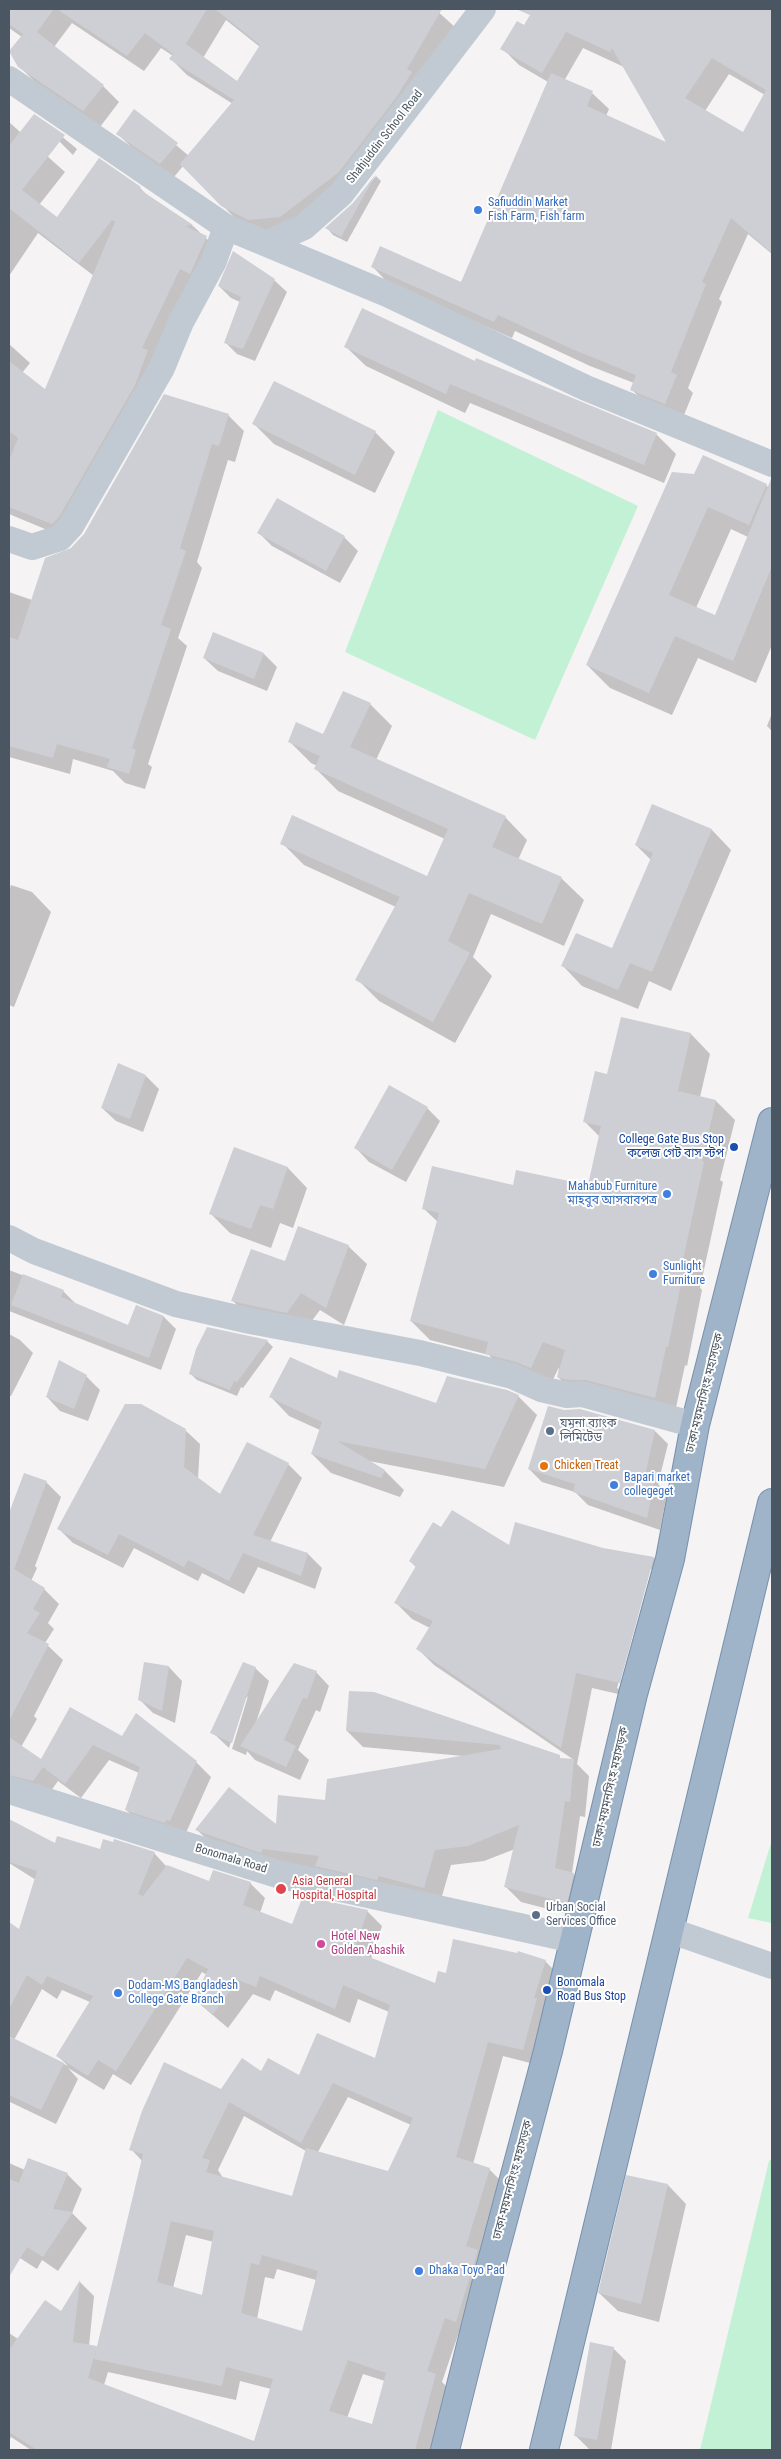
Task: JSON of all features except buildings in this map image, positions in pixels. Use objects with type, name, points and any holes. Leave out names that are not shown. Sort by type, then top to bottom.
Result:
[{"type":"highway","name":"ঢাকা-ময়মনসিংহ মহাসড়ক","points":[[444,2450],[548,2051],[633,1694],[670,1559],[695,1425],[772,1122]]},
{"type":"highway","points":[[544,2450],[772,1503]]},
{"type":"street","name":"Shahjuddin School Road","points":[[268,243],[304,227],[341,194],[483,9]]},
{"type":"street","points":[[9,79],[226,227],[387,294],[586,388],[772,464]]},
{"type":"street","points":[[9,539],[32,546],[60,538],[71,526],[162,368],[181,322],[214,261],[226,227]]},
{"type":"street","points":[[9,1238],[34,1251],[176,1304],[250,1321],[420,1353],[512,1376],[541,1389],[567,1395],[582,1394],[695,1425]]},
{"type":"street","name":"Bonomala Road","points":[[9,1790],[277,1874],[574,1939]]},
{"type":"street","points":[[669,1930],[772,1966]]},
{"type":"green space","points":[[438,410],[638,506],[535,740],[345,652]]},
{"type":"green space","points":[[772,1840],[772,1923],[748,1918]]},
{"type":"green space","points":[[772,2158],[772,2450],[700,2450],[769,2161]]},
{"type":"place","name":"Safiuddin Market Fish Farm, Fish farm","points":[[478,210]]},
{"type":"place","name":"College Gate Bus Stop কলেজ গেট বাস স্টপ","points":[[734,1147]]},
{"type":"place","name":"Mahabub Furniture মাহবুব আসবাবপত্র","points":[[667,1194]]},
{"type":"place","name":"Sunlight Furniture","points":[[653,1274]]},
{"type":"place","name":"যমুনা ব্যাংক লিমিটেড","points":[[550,1431]]},
{"type":"place","name":"Chicken Treat","points":[[544,1466]]},
{"type":"place","name":"Bapari market collegeget","points":[[614,1485]]},
{"type":"place","name":"Asia General Hospital, Hospital","points":[[281,1889]]},
{"type":"place","name":"Urban Social Services Office","points":[[536,1915]]},
{"type":"place","name":"Hotel New Golden Abashik","points":[[321,1944]]},
{"type":"place","name":"Bonomala Road Bus Stop","points":[[547,1990]]},
{"type":"place","name":"Dodam-MS Bangladesh College Gate Branch","points":[[118,1993]]},
{"type":"place","name":"Dhaka Toyo Pad","points":[[419,2271]]}]
